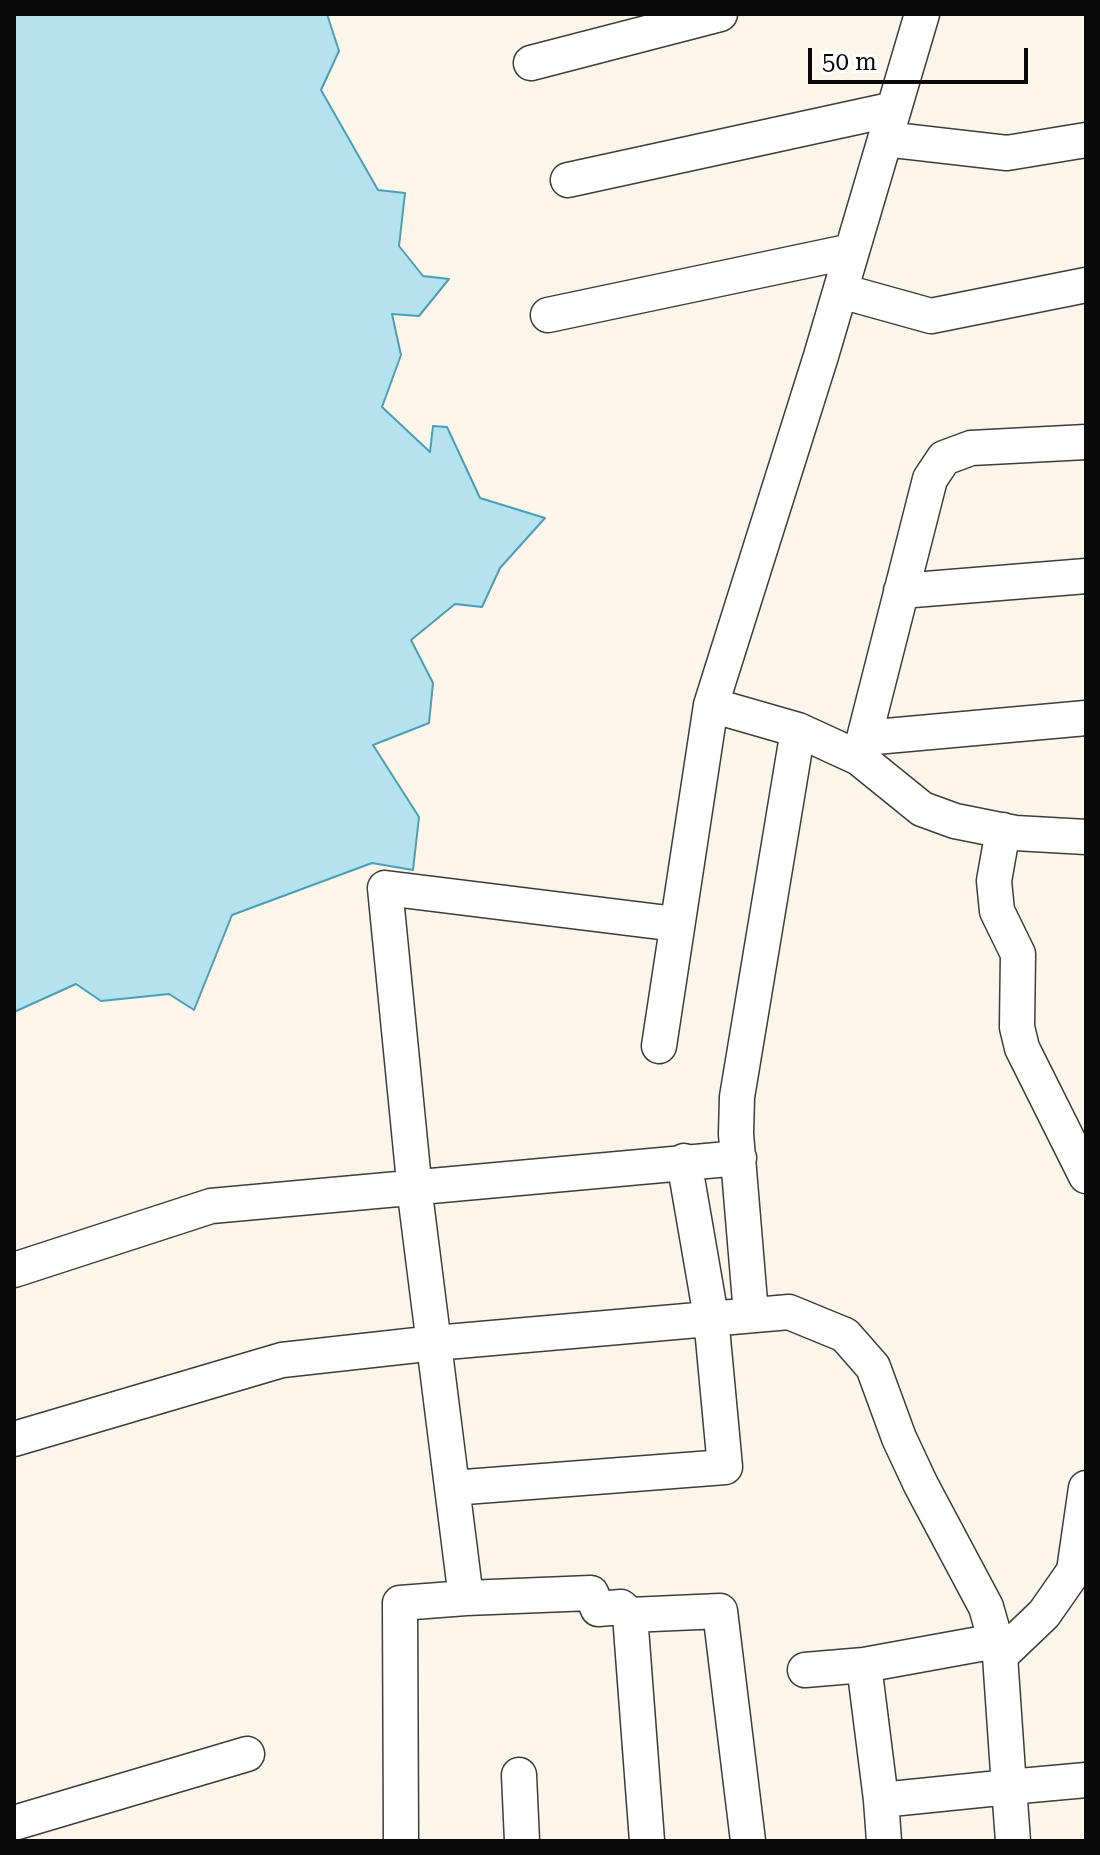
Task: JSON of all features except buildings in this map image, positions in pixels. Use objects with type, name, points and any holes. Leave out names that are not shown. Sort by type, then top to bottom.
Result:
[{"type":"street","points":[[531,63],[623,26],[720,14]]},
{"type":"street","points":[[659,1046],[711,705],[841,291],[922,14]]},
{"type":"street","points":[[568,180],[890,124],[1007,153],[1086,140]]},
{"type":"street","points":[[548,315],[852,251]]},
{"type":"street","points":[[841,291],[931,316],[1086,285]]},
{"type":"street","points":[[862,748],[930,479],[944,458],[971,448],[1086,442]]},
{"type":"street","points":[[901,591],[1086,576]]},
{"type":"street","points":[[711,705],[862,748],[1086,718]]},
{"type":"street","points":[[751,1314],[737,1097],[798,730]]},
{"type":"street","points":[[862,748],[922,809],[955,821],[1003,830],[1086,837]]},
{"type":"street","points":[[1003,830],[994,881],[997,911],[1018,954],[1017,1027],[1022,1048],[1086,1176]]},
{"type":"street","points":[[466,1598],[414,1188],[385,888],[676,924]]},
{"type":"street","points":[[14,1270],[211,1206],[739,1158]]},
{"type":"street","points":[[452,1488],[725,1467],[711,1317],[684,1161]]},
{"type":"street","points":[[14,1439],[282,1360],[435,1343],[789,1312],[845,1335],[873,1367],[899,1438],[986,1607],[998,1648],[1013,1841]]},
{"type":"street","points":[[805,1670],[998,1648],[1044,1614],[1074,1571],[1086,1488]]},
{"type":"street","points":[[401,1841],[400,1603],[591,1593],[598,1609],[621,1607],[630,1615],[647,1841]]},
{"type":"street","points":[[630,1615],[720,1611],[748,1841]]},
{"type":"street","points":[[864,1665],[884,1841]]},
{"type":"street","points":[[14,1823],[247,1754]]},
{"type":"street","points":[[519,1775],[522,1841]]},
{"type":"street","points":[[881,1800],[1086,1780]]},
{"type":"water","points":[[14,14],[327,14],[339,51],[321,90],[378,190],[405,193],[399,246],[423,276],[449,279],[419,316],[392,314],[401,355],[382,407],[430,452],[433,426],[447,427],[480,498],[545,518],[500,568],[482,607],[455,604],[411,640],[433,683],[429,723],[373,745],[419,817],[413,870],[372,863],[232,915],[194,1010],[169,994],[101,1001],[76,984],[14,1012]]}]
